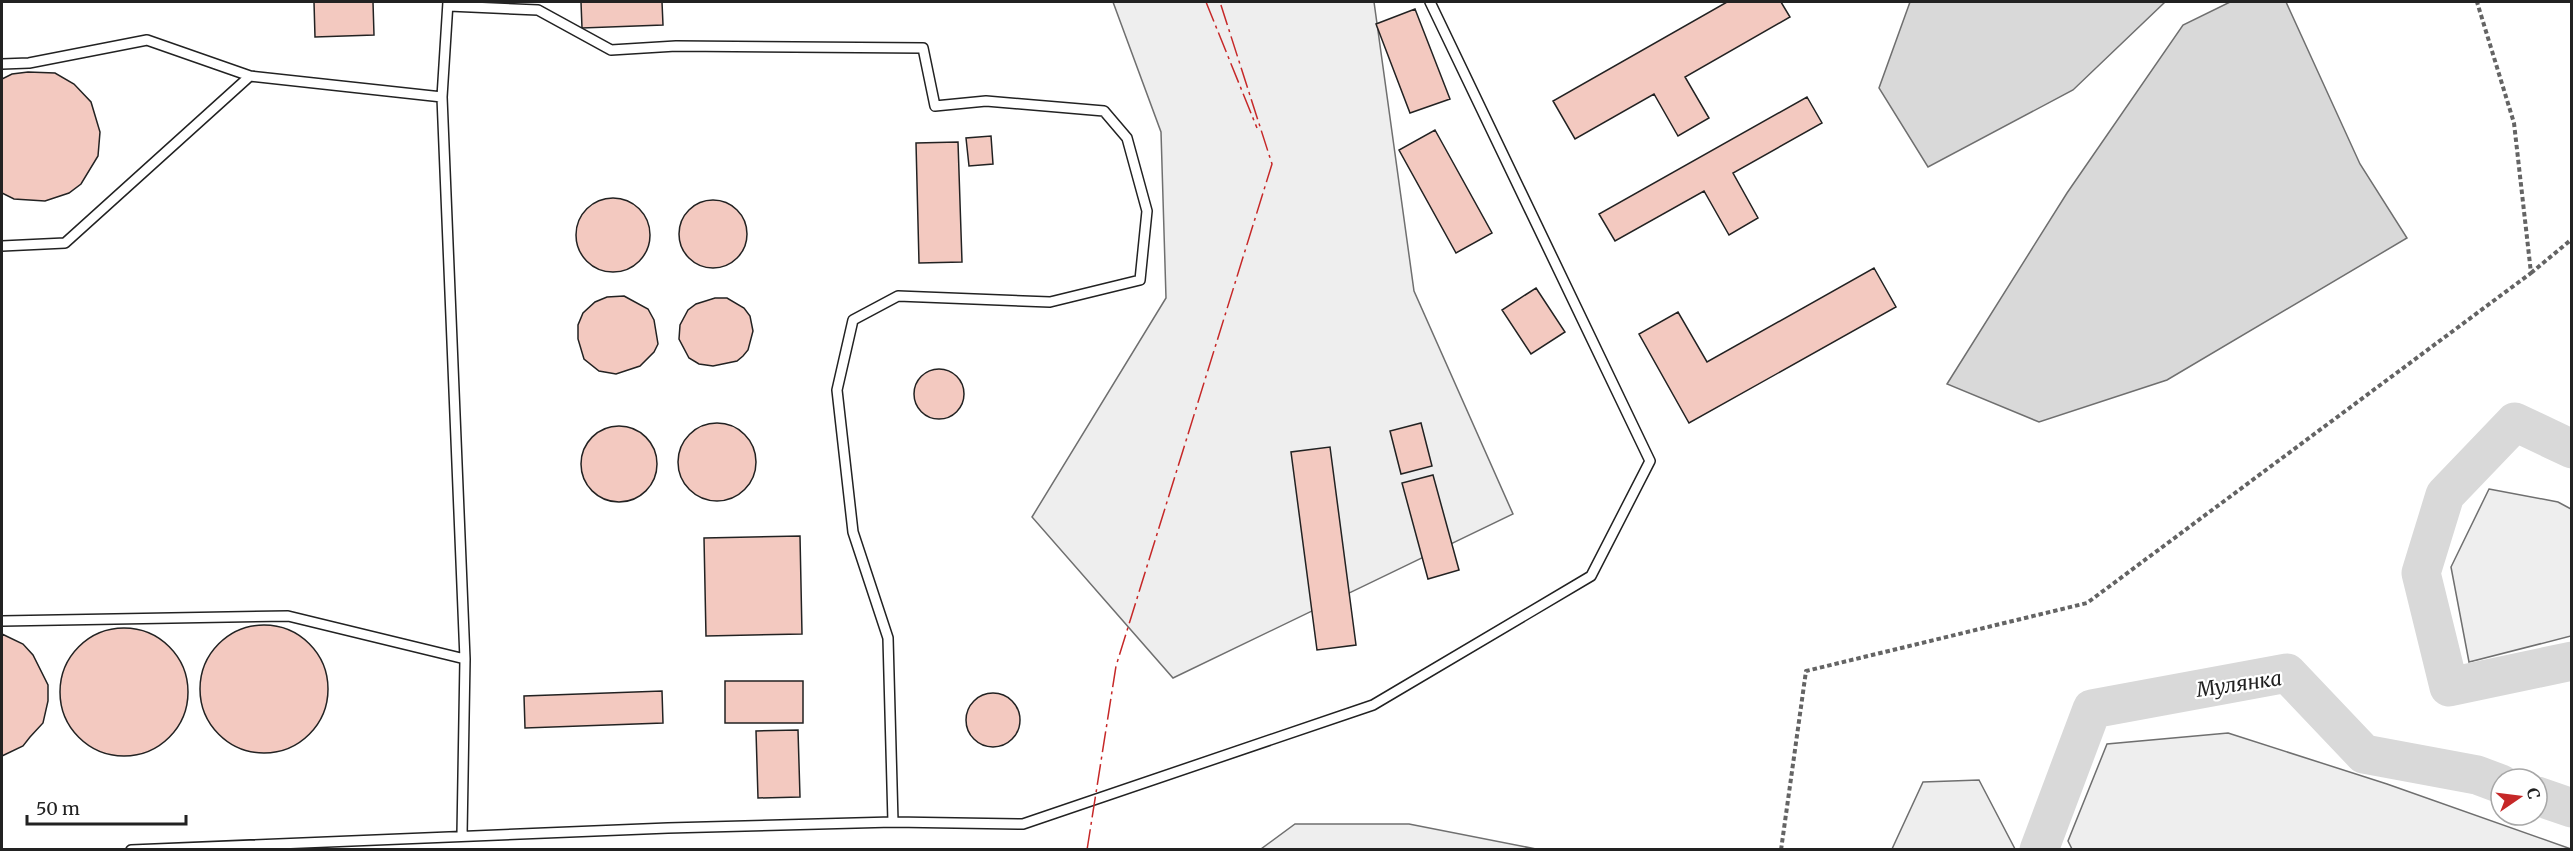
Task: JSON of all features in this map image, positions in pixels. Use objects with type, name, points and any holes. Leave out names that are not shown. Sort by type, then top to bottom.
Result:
[{"type":"lane","points":[[130,849],[462,835],[893,822],[1023,824],[1373,705],[1591,576],[1650,461],[1430,2]]},
{"type":"lane","points":[[462,835],[465,659],[442,97],[449,4],[538,10],[611,50],[676,46],[923,48],[935,106],[986,101],[1104,111],[1127,138],[1147,211],[1140,280],[1050,302],[898,296],[854,320],[837,390],[853,532],[888,638],[893,822]]},
{"type":"lane","points":[[2,64],[28,63],[147,40],[249,76],[442,97]]},
{"type":"lane","points":[[2,246],[65,243],[249,76]]},
{"type":"lane","points":[[2,621],[288,616],[465,659]]},
{"type":"path","points":[[2477,2],[2514,123],[2531,273]]},
{"type":"path","points":[[1781,849],[1806,671],[2087,603],[2531,273],[2571,239]]},
{"type":"shaded area","points":[[1113,2],[1374,2],[1414,291],[1513,514],[1173,678],[1032,517],[1166,298],[1161,132]]},
{"type":"shaded area","points":[[1910,2],[2165,2],[2073,90],[1928,167],[1879,88]]},
{"type":"shaded area","points":[[2230,2],[2286,2],[2360,164],[2407,238],[2167,380],[2039,422],[1947,384],[2067,193],[2183,25]]},
{"type":"shaded area","points":[[2489,489],[2558,502],[2571,509],[2571,636],[2469,662],[2451,567]]},
{"type":"shaded area","points":[[2228,733],[2387,784],[2489,820],[2489,827],[2509,827],[2571,849],[2072,849],[2068,841],[2107,744]]},
{"type":"shaded area","points":[[1979,780],[2015,849],[1892,849],[1923,782]]},
{"type":"shaded area","points":[[1295,824],[1409,824],[1536,849],[1261,849]]},
{"type":"building","points":[[314,2],[373,2],[374,35],[315,37]]},
{"type":"building","points":[[581,2],[662,2],[663,25],[582,28]]},
{"type":"building","points":[[1727,2],[1781,2],[1790,17],[1685,77],[1709,118],[1678,136],[1654,94],[1575,139],[1553,101]]},
{"type":"building","points":[[1415,9],[1450,99],[1410,113],[1376,24]]},
{"type":"building","points":[[55,73],[74,84],[91,102],[100,132],[98,156],[81,184],[69,193],[45,201],[14,199],[2,193],[2,79],[12,74]]},
{"type":"building","points":[[1807,97],[1822,123],[1733,173],[1758,218],[1729,235],[1704,191],[1615,241],[1599,214]]},
{"type":"building","points":[[1435,130],[1492,233],[1456,253],[1399,150]]},
{"type":"building","points":[[991,136],[993,164],[969,166],[966,138]]},
{"type":"building","points":[[958,142],[962,262],[919,263],[916,143]]},
{"type":"building","points":[[606,198],[620,198],[634,204],[644,214],[650,228],[650,242],[644,256],[634,266],[620,272],[606,272],[592,266],[582,256],[576,242],[576,228],[582,214],[592,204]]},
{"type":"building","points":[[713,200],[726,203],[737,210],[744,221],[747,234],[744,247],[737,258],[726,265],[713,268],[700,265],[689,258],[682,247],[679,234],[682,221],[689,210],[700,203]]},
{"type":"building","points":[[1874,268],[1896,307],[1689,423],[1639,334],[1678,312],[1707,362]]},
{"type":"building","points":[[1536,288],[1565,332],[1531,354],[1502,310]]},
{"type":"building","points":[[624,296],[648,309],[654,320],[658,344],[654,352],[640,366],[616,374],[599,371],[584,359],[578,339],[578,325],[583,313],[595,302],[607,297]]},
{"type":"building","points":[[715,298],[727,298],[744,308],[750,316],[753,331],[748,350],[743,356],[737,361],[713,366],[699,364],[689,358],[679,339],[680,325],[688,310],[696,304]]},
{"type":"building","points":[[939,369],[948,371],[959,380],[964,394],[962,403],[953,414],[939,419],[930,417],[919,408],[914,394],[916,385],[925,374]]},
{"type":"building","points":[[709,423],[725,423],[739,429],[750,440],[756,454],[756,470],[750,484],[739,495],[725,501],[709,501],[695,495],[684,484],[678,470],[678,454],[684,440],[695,429]]},
{"type":"building","points":[[1421,423],[1432,466],[1401,474],[1390,431]]},
{"type":"building","points":[[619,426],[634,429],[646,437],[654,449],[657,464],[654,479],[646,491],[634,499],[619,502],[604,499],[592,491],[584,479],[581,464],[584,449],[592,437],[604,429]]},
{"type":"building","points":[[1330,447],[1356,645],[1317,650],[1291,452]]},
{"type":"building","points":[[1433,475],[1459,570],[1428,579],[1402,483]]},
{"type":"building","points":[[800,536],[802,634],[706,636],[704,538]]},
{"type":"building","points":[[264,625],[289,630],[309,644],[323,664],[328,689],[323,714],[309,734],[289,748],[264,753],[239,748],[219,734],[205,714],[200,689],[205,664],[219,644],[239,630]]},
{"type":"building","points":[[124,628],[148,633],[169,647],[183,668],[188,692],[183,716],[169,737],[148,751],[124,756],[100,751],[79,737],[65,716],[60,692],[65,668],[79,647],[100,633]]},
{"type":"building","points":[[2,634],[23,644],[33,655],[48,685],[48,701],[43,723],[23,746],[2,756]]},
{"type":"building","points":[[725,681],[803,681],[803,723],[725,723]]},
{"type":"building","points":[[662,691],[663,723],[525,728],[524,696]]},
{"type":"building","points":[[993,693],[1003,695],[1012,701],[1018,710],[1020,720],[1018,730],[1012,739],[1003,745],[993,747],[983,745],[974,739],[968,730],[966,720],[968,710],[974,701],[983,695]]},
{"type":"building","points":[[798,730],[800,797],[758,798],[756,731]]},
{"type":"waterway","name":"Мулянка","points":[[2572,449],[2515,422],[2445,495],[2421,573],[2449,687],[2572,661]]},
{"type":"waterway","name":"Мулянка","points":[[2039,850],[2092,709],[2287,673],[2364,754],[2477,775],[2489,780]]},
{"type":"waterway","name":"Мулянка","points":[[2549,800],[2572,808]]},
{"type":"power","points":[[1206,2],[1257,128]]},
{"type":"power","points":[[1087,850],[1116,666],[1272,164],[1220,2]]}]
